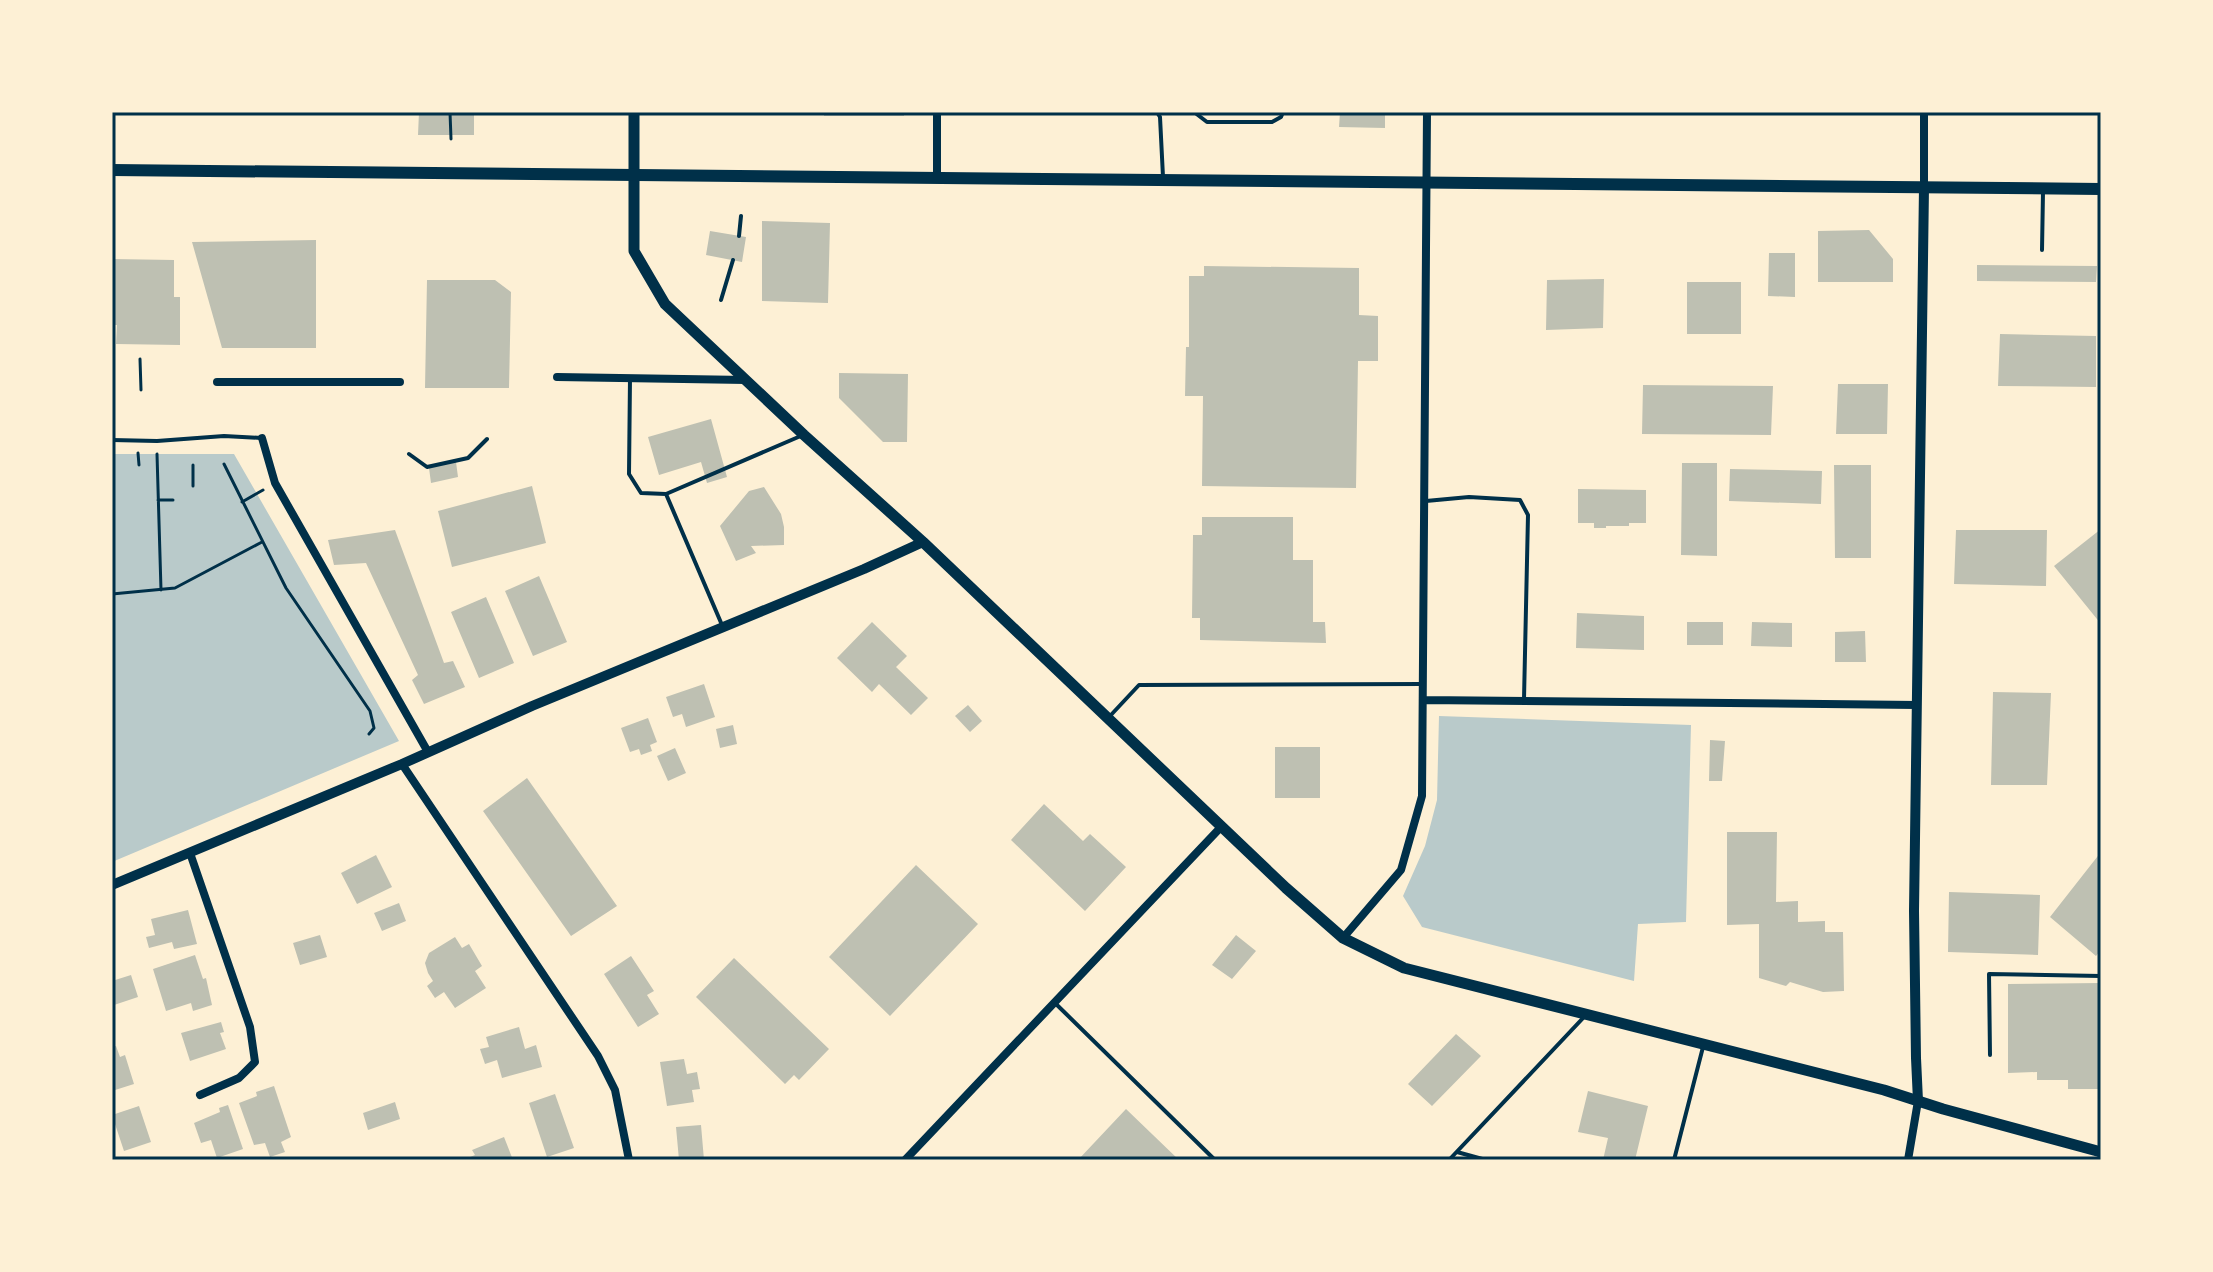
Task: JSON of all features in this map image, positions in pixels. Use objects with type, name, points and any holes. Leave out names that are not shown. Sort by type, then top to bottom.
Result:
[{"type":"main road","points":[[634,112],[634,251],[665,304],[1343,938],[1404,968],[1884,1090],[2101,1152]]},
{"type":"main road","points":[[112,170],[2101,189]]},
{"type":"street","points":[[937,112],[937,177]]},
{"type":"street","points":[[1343,938],[1401,870],[1422,796],[1427,112]]},
{"type":"street","points":[[1908,1160],[1918,1101],[1914,911],[1924,112]]},
{"type":"street","points":[[557,377],[746,380]]},
{"type":"street","points":[[217,382],[400,382]]},
{"type":"street","points":[[262,438],[275,483],[428,752]]},
{"type":"street","points":[[112,885],[923,542]]},
{"type":"street","points":[[1423,700],[1917,705]]},
{"type":"street","points":[[402,764],[598,1056],[615,1090],[629,1160]]},
{"type":"street","points":[[905,1160],[1221,827]]},
{"type":"street","points":[[190,853],[250,1027],[255,1062],[239,1078],[200,1095]]},
{"type":"lane","points":[[1157,112],[1160,117],[1163,180]]},
{"type":"lane","points":[[1194,112],[1207,122],[1272,122],[1283,112]]},
{"type":"lane","points":[[2042,250],[2043,188]]},
{"type":"lane","points":[[739,236],[741,216]]},
{"type":"lane","points":[[721,300],[733,260]]},
{"type":"lane","points":[[630,378],[629,474],[641,493],[666,494],[804,435]]},
{"type":"lane","points":[[112,440],[157,441],[224,436],[262,438]]},
{"type":"lane","points":[[409,454],[427,467],[468,458],[487,439]]},
{"type":"lane","points":[[666,494],[723,628]]},
{"type":"lane","points":[[1424,502],[1469,497],[1520,500],[1528,515],[1524,701]]},
{"type":"lane","points":[[1108,718],[1139,685],[1423,684]]},
{"type":"lane","points":[[1990,1055],[1989,974],[2101,976]]},
{"type":"lane","points":[[1055,1002],[1215,1160]]},
{"type":"lane","points":[[1449,1160],[1586,1015]]},
{"type":"lane","points":[[1674,1160],[1703,1045]]},
{"type":"lane","points":[[1457,1152],[1486,1160]]},
{"type":"path","points":[[450,112],[451,139]]},
{"type":"path","points":[[140,359],[141,390]]},
{"type":"path","points":[[224,464],[286,588],[370,711],[374,728],[369,734]]},
{"type":"path","points":[[157,465],[161,590]]},
{"type":"path","points":[[193,465],[193,486]]},
{"type":"path","points":[[242,502],[258,492]]},
{"type":"path","points":[[158,500],[173,500]]},
{"type":"path","points":[[112,594],[175,588],[262,542]]},
{"type":"shaded area","points":[[112,454],[234,454],[399,741],[112,862]]},
{"type":"shaded area","points":[[1439,716],[1691,725],[1686,922],[1638,924],[1634,981],[1422,927],[1403,896],[1425,846],[1437,800]]},
{"type":"building","points":[[419,112],[449,112],[450,135],[418,135]]},
{"type":"building","points":[[451,112],[474,112],[474,135],[452,135]]},
{"type":"building","points":[[824,112],[904,112],[904,116],[824,116]]},
{"type":"building","points":[[1340,112],[1385,112],[1385,128],[1339,127]]},
{"type":"building","points":[[762,221],[830,223],[828,303],[762,301]]},
{"type":"building","points":[[1869,230],[1893,259],[1893,282],[1818,282],[1818,231]]},
{"type":"building","points":[[710,231],[746,237],[742,262],[706,255]]},
{"type":"building","points":[[316,240],[316,348],[222,348],[192,242]]},
{"type":"building","points":[[1769,253],[1795,253],[1795,297],[1768,296]]},
{"type":"building","points":[[112,259],[174,260],[174,297],[180,297],[180,345],[116,344],[117,325],[112,325]]},
{"type":"building","points":[[1977,265],[2097,266],[2096,282],[1977,281]]},
{"type":"building","points":[[1204,266],[1359,268],[1359,315],[1378,316],[1378,361],[1358,361],[1356,488],[1202,486],[1203,396],[1185,396],[1189,276],[1204,276]]},
{"type":"building","points":[[1604,279],[1603,328],[1546,330],[1547,280]]},
{"type":"building","points":[[427,280],[495,280],[511,292],[509,388],[425,388]]},
{"type":"building","points":[[1687,282],[1741,282],[1741,334],[1687,334]]},
{"type":"building","points":[[2000,334],[2096,336],[2096,387],[1998,386]]},
{"type":"building","points":[[839,373],[908,374],[907,442],[883,442],[839,398]]},
{"type":"building","points":[[1838,384],[1888,384],[1887,434],[1836,434]]},
{"type":"building","points":[[1643,385],[1773,386],[1771,435],[1642,434]]},
{"type":"building","points":[[711,419],[727,477],[707,483],[701,462],[659,475],[648,437]]},
{"type":"building","points":[[456,462],[458,477],[431,483],[429,468]]},
{"type":"building","points":[[1682,463],[1717,463],[1717,556],[1681,555]]},
{"type":"building","points":[[1834,465],[1871,465],[1871,558],[1835,558]]},
{"type":"building","points":[[1730,469],[1822,471],[1821,504],[1729,501]]},
{"type":"building","points":[[532,486],[546,543],[452,567],[438,511]]},
{"type":"building","points":[[764,487],[781,514],[784,545],[751,546],[756,553],[736,561],[720,526],[749,491]]},
{"type":"building","points":[[1578,489],[1646,490],[1646,523],[1594,528],[1594,523],[1578,523]]},
{"type":"building","points":[[1202,517],[1293,517],[1293,560],[1313,560],[1313,622],[1325,622],[1326,643],[1200,640],[1200,618],[1192,618],[1193,535],[1202,535]]},
{"type":"building","points":[[2101,529],[2101,624],[2054,566]]},
{"type":"building","points":[[395,530],[444,663],[453,661],[465,687],[424,704],[412,680],[418,675],[366,563],[334,565],[328,540]]},
{"type":"building","points":[[1956,530],[2047,530],[2046,586],[1954,584]]},
{"type":"building","points":[[539,576],[567,642],[533,656],[505,591]]},
{"type":"building","points":[[486,597],[514,663],[479,678],[451,612]]},
{"type":"building","points":[[1577,613],[1644,616],[1644,650],[1576,648]]},
{"type":"building","points":[[872,622],[907,656],[896,667],[928,698],[911,715],[879,684],[872,692],[837,658]]},
{"type":"building","points":[[1687,622],[1723,622],[1723,645],[1687,645]]},
{"type":"building","points":[[1752,622],[1792,623],[1792,647],[1751,646]]},
{"type":"building","points":[[1865,631],[1866,662],[1835,662],[1835,632]]},
{"type":"building","points":[[704,684],[715,717],[686,727],[682,714],[673,717],[666,697]]},
{"type":"building","points":[[1993,692],[2051,693],[2047,785],[1991,785]]},
{"type":"building","points":[[968,705],[982,721],[970,732],[955,716]]},
{"type":"building","points":[[648,718],[657,742],[650,745],[652,751],[641,755],[639,749],[630,752],[621,728]]},
{"type":"building","points":[[733,725],[737,744],[720,748],[716,729]]},
{"type":"building","points":[[1710,740],[1725,741],[1722,781],[1709,781]]},
{"type":"building","points":[[1275,747],[1320,747],[1320,798],[1275,798]]},
{"type":"building","points":[[675,748],[686,773],[668,781],[657,756]]},
{"type":"building","points":[[527,778],[617,906],[571,936],[483,811]]},
{"type":"building","points":[[1044,804],[1083,841],[1090,834],[1126,867],[1085,911],[1011,840]]},
{"type":"building","points":[[1727,832],[1777,832],[1776,902],[1798,901],[1798,922],[1825,921],[1825,932],[1843,932],[1844,991],[1823,992],[1790,982],[1786,986],[1759,978],[1759,924],[1727,925]]},
{"type":"building","points":[[2101,852],[2101,950],[2096,956],[2050,917]]},
{"type":"building","points":[[376,855],[392,887],[357,904],[341,873]]},
{"type":"building","points":[[916,865],[978,924],[890,1016],[829,957]]},
{"type":"building","points":[[1949,892],[2040,895],[2038,955],[1948,952]]},
{"type":"building","points":[[399,903],[406,921],[382,931],[374,913]]},
{"type":"building","points":[[188,910],[197,944],[174,949],[172,942],[149,948],[146,937],[155,935],[151,919]]},
{"type":"building","points":[[320,935],[327,957],[300,965],[293,943]]},
{"type":"building","points":[[1236,935],[1256,951],[1232,979],[1212,965]]},
{"type":"building","points":[[455,937],[462,948],[469,944],[482,966],[475,971],[486,988],[455,1008],[444,992],[435,998],[427,986],[433,981],[425,963],[429,953]]},
{"type":"building","points":[[195,955],[203,979],[206,978],[212,1005],[193,1011],[191,1003],[166,1011],[153,969]]},
{"type":"building","points":[[631,956],[654,991],[647,995],[659,1014],[638,1027],[604,974]]},
{"type":"building","points":[[734,958],[829,1049],[799,1080],[794,1075],[785,1084],[696,997]]},
{"type":"building","points":[[131,975],[138,997],[114,1005],[112,981]]},
{"type":"building","points":[[2101,983],[2101,1089],[2068,1089],[2068,1080],[2037,1080],[2037,1072],[2008,1073],[2008,984]]},
{"type":"building","points":[[221,1022],[224,1032],[220,1033],[226,1049],[190,1061],[181,1033]]},
{"type":"building","points":[[519,1027],[525,1049],[536,1045],[542,1067],[502,1078],[497,1060],[485,1064],[480,1049],[489,1047],[486,1037]]},
{"type":"building","points":[[1456,1034],[1481,1056],[1432,1106],[1408,1084]]},
{"type":"building","points":[[116,1046],[120,1057],[125,1055],[134,1084],[112,1091],[112,1047]]},
{"type":"building","points":[[684,1059],[687,1074],[697,1072],[700,1089],[692,1090],[694,1102],[667,1106],[660,1062]]},
{"type":"building","points":[[274,1086],[291,1137],[281,1142],[285,1152],[270,1157],[265,1143],[254,1145],[239,1103],[257,1096],[256,1092]]},
{"type":"building","points":[[1588,1091],[1648,1106],[1635,1160],[1603,1160],[1608,1138],[1578,1132]]},
{"type":"building","points":[[555,1094],[574,1148],[547,1157],[529,1103]]},
{"type":"building","points":[[395,1102],[400,1119],[368,1130],[363,1113]]},
{"type":"building","points":[[228,1105],[243,1149],[217,1158],[211,1140],[201,1143],[194,1123],[220,1112],[219,1108]]},
{"type":"building","points":[[139,1106],[151,1142],[124,1151],[112,1115]]},
{"type":"building","points":[[1126,1109],[1179,1160],[1078,1160]]},
{"type":"building","points":[[701,1125],[704,1160],[679,1160],[676,1127]]},
{"type":"building","points":[[504,1137],[513,1160],[463,1160],[475,1155],[472,1150]]}]
